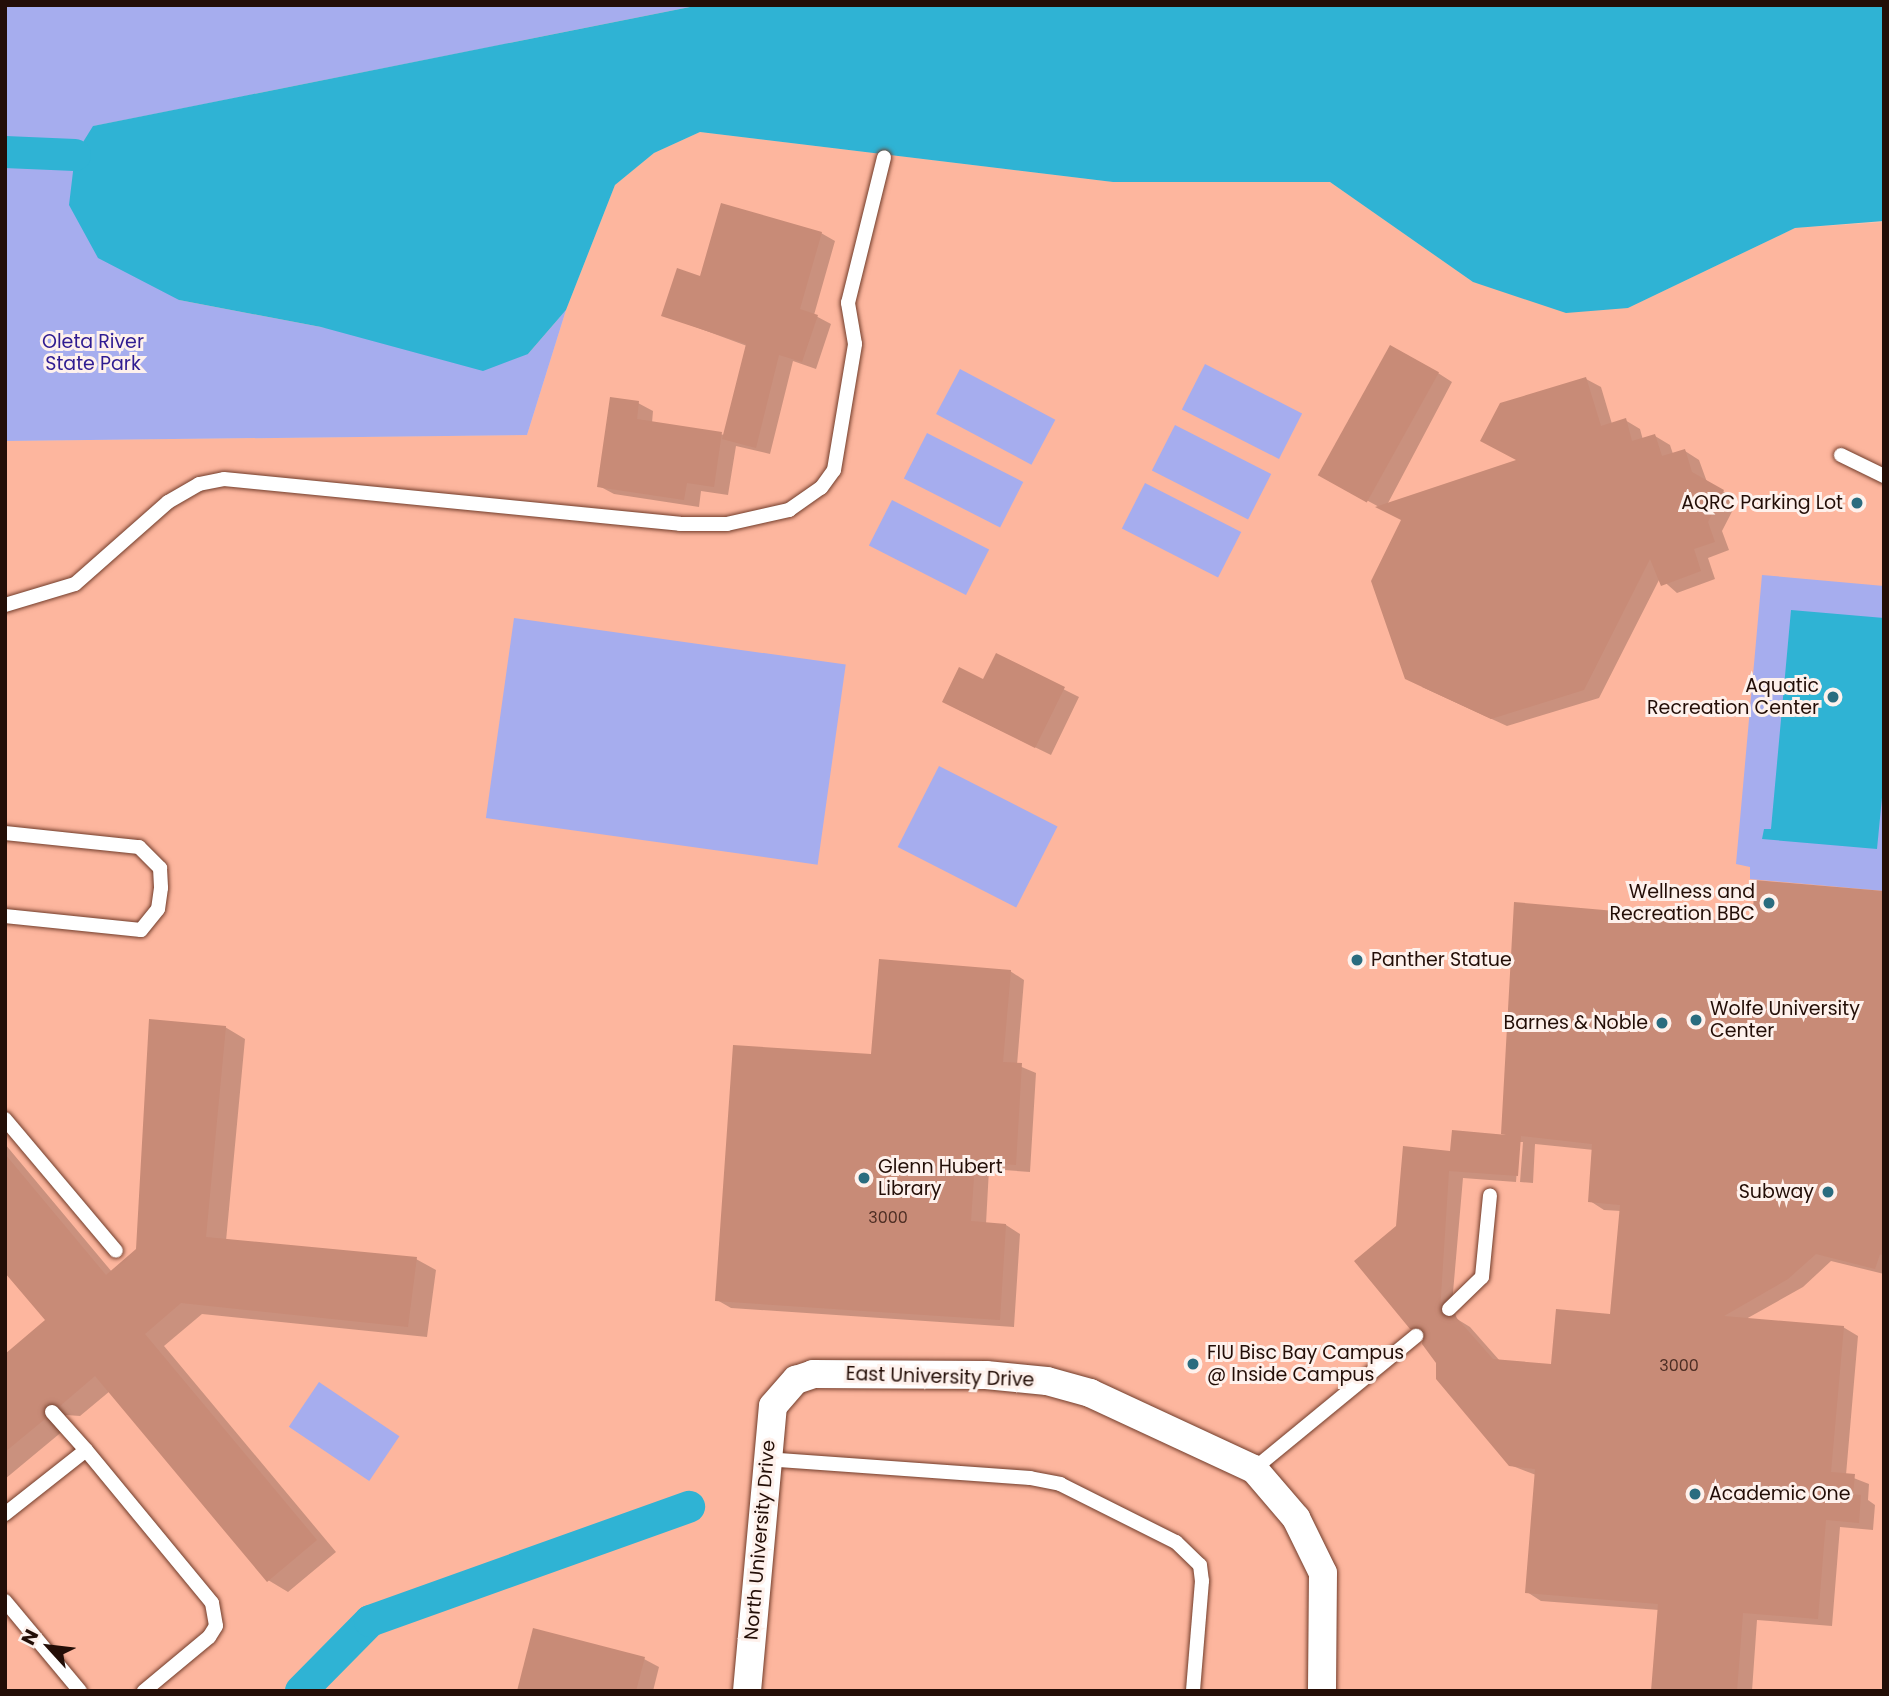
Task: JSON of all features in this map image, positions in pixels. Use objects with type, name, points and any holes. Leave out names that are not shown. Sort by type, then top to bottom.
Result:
[{"type":"street","name":"East University Drive","points":[[781,1392],[813,1374],[986,1375],[1047,1381],[1090,1393],[1254,1469]]},
{"type":"street","name":"North University Drive","points":[[747,1691],[765,1459],[773,1406],[781,1392]]},
{"type":"street","points":[[1254,1469],[1296,1518],[1323,1573],[1322,1691]]},
{"type":"lane","points":[[5,605],[75,584],[168,502],[199,484],[224,479],[680,524],[727,524],[789,510],[821,488],[834,470],[855,344],[848,303],[884,157]]},
{"type":"lane","points":[[1841,455],[1884,476]]},
{"type":"lane","points":[[5,832],[139,847],[160,868],[161,888],[158,909],[141,930],[5,916]]},
{"type":"lane","points":[[5,1119],[116,1251]]},
{"type":"lane","points":[[1449,1309],[1482,1276],[1490,1195]]},
{"type":"lane","points":[[1254,1469],[1416,1336]]},
{"type":"lane","points":[[52,1412],[212,1603],[216,1615],[209,1637],[144,1691]]},
{"type":"lane","points":[[5,1514],[86,1450]]},
{"type":"lane","points":[[765,1459],[1008,1474],[1060,1484],[1176,1542],[1200,1565],[1202,1581],[1193,1691]]},
{"type":"lane","points":[[5,1601],[80,1691]]},
{"type":"shaded area","points":[[700,5],[1884,5],[1884,221],[1795,228],[1628,308],[1566,313],[1473,282],[1330,182],[1113,182],[700,132],[654,153],[615,185],[566,310],[528,354],[483,371],[321,327],[179,300],[98,258],[69,205],[75,155],[93,126]]},
{"type":"shaded area","points":[[700,132],[1113,182],[1330,182],[1473,282],[1628,308],[1795,228],[1884,222],[1884,1691],[5,1691],[5,441],[527,435],[566,310],[615,185],[654,153]]},
{"type":"shaded area","name":"Aquatic Recreation Center","points":[[1791,610],[1884,618],[1884,777],[1877,849],[1762,839],[1764,829],[1771,829]]},
{"type":"green space","name":"Oleta River State Park","points":[[5,5],[700,5],[94,126],[75,155],[179,300],[321,327],[528,354],[566,310],[527,435],[5,441]]},
{"type":"green space","points":[[1205,364],[1302,413],[1279,459],[1182,409]]},
{"type":"green space","points":[[960,369],[1055,420],[1031,465],[936,414]]},
{"type":"green space","points":[[1175,425],[1271,474],[1248,519],[1152,470]]},
{"type":"green space","points":[[927,433],[1023,482],[1000,527],[904,478]]},
{"type":"green space","points":[[1145,483],[1241,532],[1218,577],[1122,528]]},
{"type":"green space","points":[[892,500],[989,549],[966,595],[869,545]]},
{"type":"green space","points":[[1762,575],[1884,586],[1884,891],[1750,879],[1750,867],[1736,864]]},
{"type":"green space","points":[[514,618],[846,665],[818,865],[486,818]]},
{"type":"green space","points":[[939,766],[1058,826],[1016,907],[898,847]]},
{"type":"green space","points":[[319,1382],[399,1436],[369,1481],[289,1427]]},
{"type":"building","points":[[721,203],[822,232],[800,309],[818,315],[802,362],[779,355],[756,448],[722,439],[746,344],[661,316],[677,268],[700,276]]},
{"type":"building","points":[[1390,345],[1439,372],[1367,502],[1318,475]]},
{"type":"building","points":[[1586,377],[1601,426],[1626,418],[1632,441],[1655,434],[1662,456],[1685,449],[1692,472],[1724,490],[1708,522],[1715,542],[1694,549],[1701,571],[1661,586],[1650,559],[1584,690],[1491,719],[1405,679],[1371,581],[1401,520],[1375,507],[1516,460],[1480,441],[1500,403]]},
{"type":"building","points":[[610,397],[639,401],[637,419],[722,432],[714,487],[687,483],[684,500],[597,487]]},
{"type":"building","points":[[996,653],[1065,687],[1035,748],[942,702],[959,667],[983,679]]},
{"type":"building","points":[[1755,880],[1884,891],[1884,1256],[1880,1254],[1875,1269],[1816,1254],[1788,1279],[1724,1316],[1844,1326],[1831,1472],[1855,1474],[1853,1494],[1861,1495],[1859,1523],[1826,1520],[1818,1619],[1743,1613],[1737,1691],[1651,1691],[1658,1604],[1525,1593],[1535,1469],[1509,1466],[1436,1379],[1436,1363],[1422,1344],[1424,1330],[1410,1329],[1354,1261],[1396,1226],[1403,1146],[1450,1151],[1452,1130],[1507,1135],[1501,1134],[1514,902],[1752,923]],"holes":[[[1521,1136],[1592,1144],[1588,1202],[1620,1205],[1610,1314],[1556,1309],[1551,1364],[1493,1359],[1455,1316],[1446,1318],[1440,1311],[1449,1171],[1518,1176]]]},
{"type":"building","name":"Glenn Hubert Library","points":[[879,959],[1011,970],[1003,1062],[1022,1063],[1016,1165],[975,1162],[971,1221],[1006,1224],[1000,1320],[715,1301],[733,1045],[871,1054]]},
{"type":"building","points":[[149,1019],[226,1026],[206,1237],[417,1257],[408,1327],[181,1303],[145,1334],[317,1540],[267,1582],[95,1376],[60,1406],[46,1404],[45,1419],[5,1452],[5,1354],[45,1320],[5,1273],[5,1154],[106,1275],[136,1249]]},
{"type":"building","points":[[533,1628],[645,1657],[636,1691],[517,1691]]},
{"type":"waterway","points":[[5,152],[75,155]]},
{"type":"waterway","points":[[301,1691],[370,1621],[689,1507]]},
{"type":"place","name":"AQRC Parking Lot","points":[[1857,503]]},
{"type":"place","name":"Aquatic Recreation Center","points":[[1833,697]]},
{"type":"place","name":"Wellness and Recreation BBC","points":[[1769,903]]},
{"type":"place","name":"Panther Statue","points":[[1357,960]]},
{"type":"place","name":"Wolfe University Center","points":[[1696,1020]]},
{"type":"place","name":"Barnes & Noble","points":[[1662,1023]]},
{"type":"place","name":"Glenn Hubert Library","points":[[864,1178]]},
{"type":"place","name":"Subway","points":[[1828,1192]]},
{"type":"place","name":"FIU Bisc Bay Campus @ Inside Campus","points":[[1193,1364]]},
{"type":"place","name":"Academic One","points":[[1695,1494]]}]
